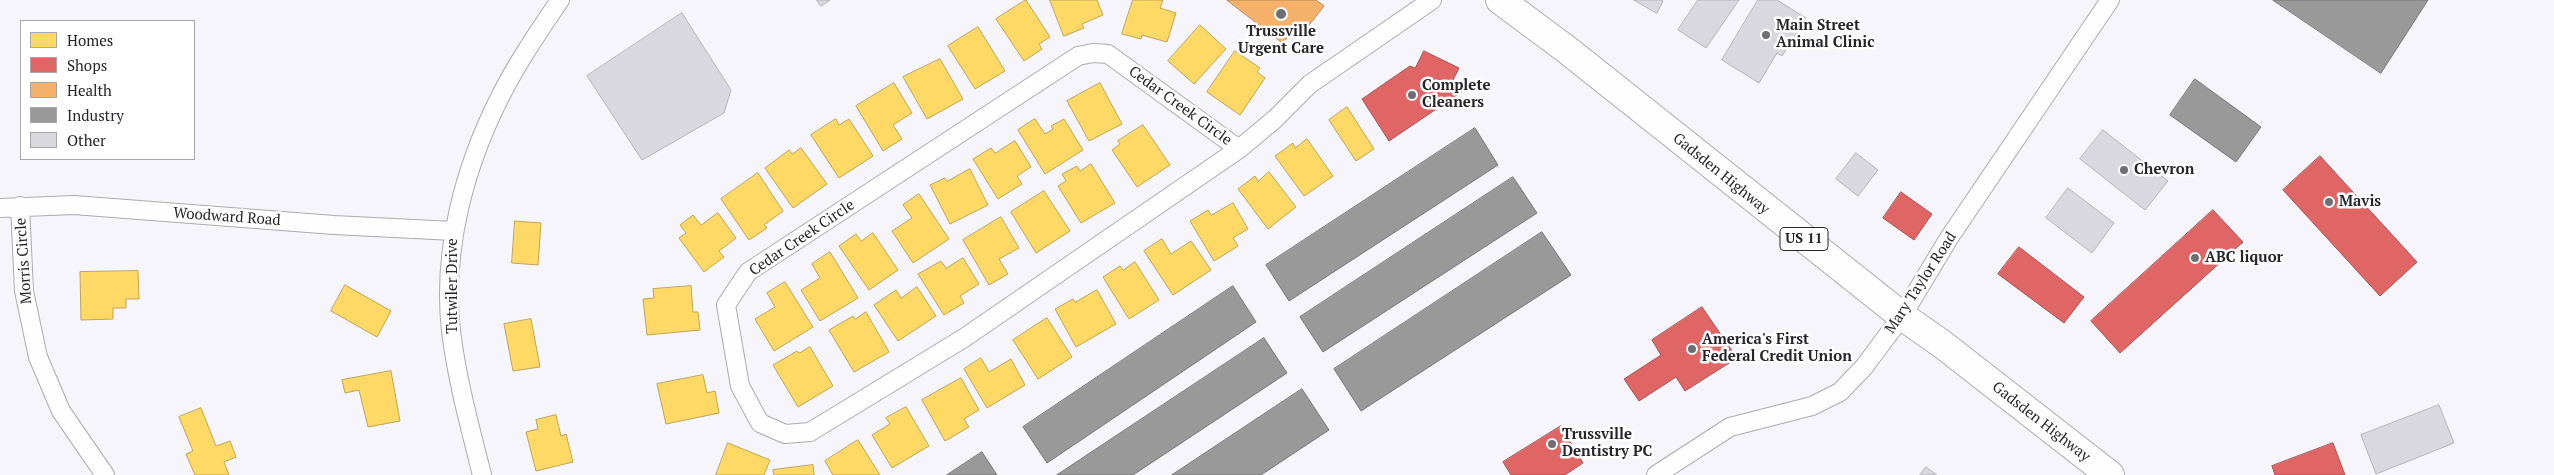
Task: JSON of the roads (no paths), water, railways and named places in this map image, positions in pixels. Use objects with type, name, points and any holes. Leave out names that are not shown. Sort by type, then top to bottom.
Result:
[{"type":"main road","name":"Gadsden Highway","points":[[1500,0],[1566,49],[1902,316],[1942,344],[2110,475]]},
{"type":"street","name":"Tutwiler Drive","points":[[482,475],[462,396],[451,329],[450,271],[454,231],[473,159],[500,96],[560,0]]},
{"type":"street","name":"Cedar Creek Circle","points":[[1239,149],[1108,54],[1093,53],[1078,56],[748,272],[726,305],[740,386],[760,423],[785,434],[810,432],[964,338],[1239,149],[1275,119],[1310,84],[1432,0]]},
{"type":"street","name":"Mary Taylor Road","points":[[1656,475],[1730,427],[1812,406],[1840,392],[1869,362],[1902,316],[1949,238],[2110,0]]},
{"type":"street","name":"Woodward Road","points":[[0,208],[74,205],[334,225],[454,231]]},
{"type":"street","name":"Morris Circle","points":[[20,206],[24,291],[38,357],[60,411],[105,475]]},
{"type":"place","name":"Trussville Urgent Care","points":[[1281,14]]},
{"type":"place","name":"Main Street Animal Clinic","points":[[1766,35]]},
{"type":"place","name":"Complete Cleaners","points":[[1412,95]]},
{"type":"place","name":"Chevron","points":[[2124,170]]},
{"type":"place","name":"Mavis","points":[[2329,202]]},
{"type":"place","name":"ABC liquor","points":[[2195,258]]},
{"type":"place","name":"America's First Federal Credit Union","points":[[1692,349]]},
{"type":"place","name":"Trussville Dentistry PC","points":[[1552,444]]}]
